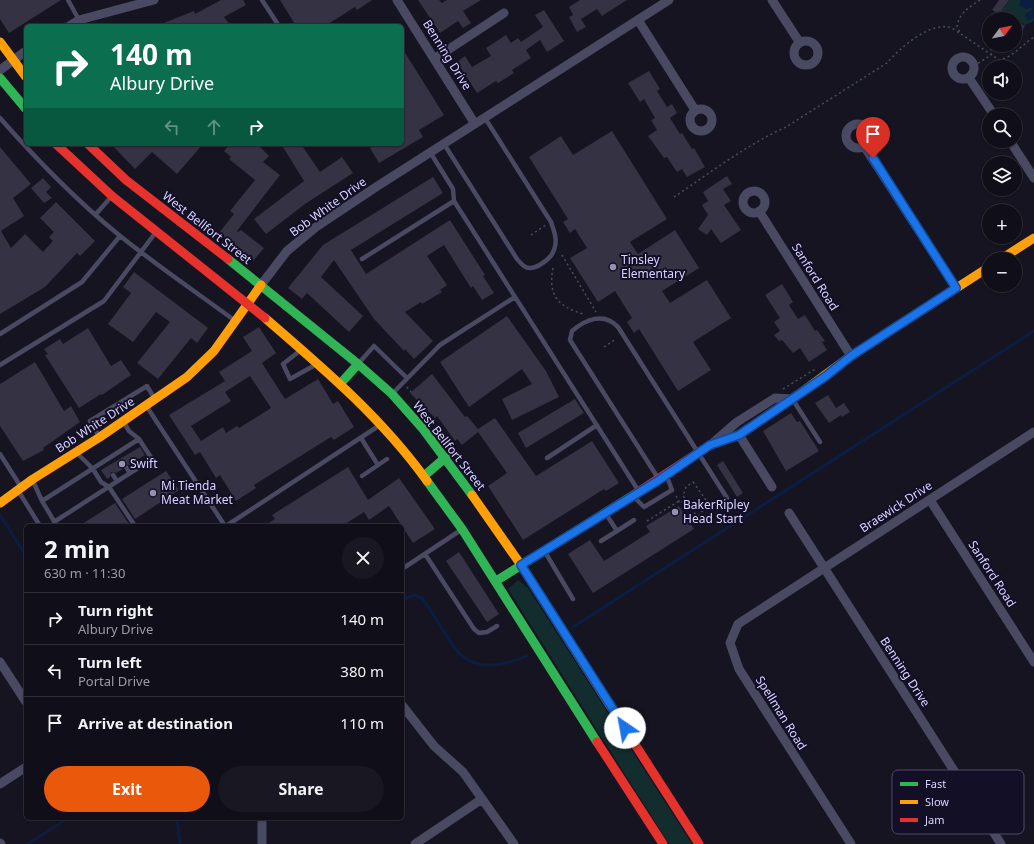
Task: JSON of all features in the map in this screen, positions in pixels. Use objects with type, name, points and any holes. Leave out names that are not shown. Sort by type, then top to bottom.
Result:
[{"type":"main road","points":[[0,42],[12,61],[24,75]]},
{"type":"main road","points":[[0,78],[24,107]]},
{"type":"main road","name":"West Bellfort Street","points":[[59,146],[261,285],[358,364],[392,394],[446,457],[521,565],[699,844]]},
{"type":"main road","name":"West Bellfort Street","points":[[89,146],[119,188],[157,231],[248,303],[341,383],[381,425],[424,476],[462,529],[496,581],[548,667],[663,844]]},
{"type":"main road","points":[[1012,252],[1034,238]]},
{"type":"main road","points":[[496,581],[663,477],[710,445],[739,435],[826,376],[851,356],[982,271]]},
{"type":"main road","name":"Bob White Drive","points":[[0,503],[33,479],[100,437],[123,420],[177,385],[202,364],[214,351],[261,285]]},
{"type":"main road","points":[[341,383],[358,364]]},
{"type":"main road","points":[[424,476],[446,457]]},
{"type":"street","points":[[72,24],[79,20],[154,0]]},
{"type":"street","name":"Benning Drive","points":[[398,0],[475,124]]},
{"type":"street","name":"Bob White Drive","points":[[261,285],[287,251],[316,227],[430,152],[669,0]]},
{"type":"street","points":[[772,0],[800,43]]},
{"type":"street","points":[[434,59],[504,13]]},
{"type":"street","points":[[638,20],[695,110]]},
{"type":"street","points":[[0,70],[24,52]]},
{"type":"street","points":[[961,57],[970,59],[974,66],[974,71],[969,78],[961,79],[957,78],[954,74],[952,66],[957,59],[961,57]]},
{"type":"street","points":[[969,78],[989,108]]},
{"type":"street","points":[[864,146],[956,288]]},
{"type":"street","points":[[1015,148],[1034,178]]},
{"type":"street","name":"Sanford Road","points":[[759,211],[851,356]]},
{"type":"street","points":[[710,445],[737,422],[774,398],[792,399]]},
{"type":"street","name":"Braewick Drive","points":[[772,602],[1034,432]]},
{"type":"street","points":[[739,435],[772,487]]},
{"type":"street","name":"Sanford Road","points":[[930,500],[1034,662]]},
{"type":"street","name":"Benning Drive","points":[[789,513],[954,770]]},
{"type":"street","name":"Spellman Road","points":[[772,602],[738,624],[730,643],[742,674],[851,844]]},
{"type":"street","points":[[0,662],[24,699]]},
{"type":"street","points":[[404,707],[434,746],[463,772],[514,844]]},
{"type":"street","points":[[0,784],[24,768]]},
{"type":"street","points":[[415,844],[482,799]]},
{"type":"street","points":[[262,820],[262,844]]},
{"type":"street","name":"Benning Drive","points":[[996,834],[1002,844]]},
{"type":"lane","points":[[68,0],[79,20]]},
{"type":"lane","points":[[262,0],[278,24]]},
{"type":"lane","points":[[0,118],[24,145]]},
{"type":"lane","points":[[444,144],[524,267],[532,268],[549,258],[554,250],[555,232],[551,222],[484,118]]},
{"type":"lane","points":[[25,146],[120,236],[235,321]]},
{"type":"lane","points":[[430,152],[453,189],[454,201],[597,425],[644,508],[672,490],[570,340],[572,331],[577,326],[595,319],[603,318],[612,321],[624,334],[727,498]]},
{"type":"lane","points":[[96,214],[119,188]]},
{"type":"lane","points":[[362,259],[454,201]]},
{"type":"lane","points":[[0,366],[98,305],[142,252],[157,231]]},
{"type":"lane","points":[[0,334],[82,282],[120,236]]},
{"type":"lane","points":[[392,394],[440,345],[515,297]]},
{"type":"lane","points":[[358,364],[374,346],[407,378]]},
{"type":"lane","points":[[302,349],[283,364],[290,379],[318,363]]},
{"type":"lane","points":[[100,437],[90,421],[147,386],[155,399]]},
{"type":"lane","points":[[792,399],[820,442]]},
{"type":"lane","points":[[146,406],[224,524]]},
{"type":"lane","points":[[33,479],[42,501],[55,524],[109,486],[152,459],[139,440],[129,431],[123,420]]},
{"type":"lane","points":[[228,524],[381,425]]},
{"type":"lane","points":[[547,458],[597,425]]},
{"type":"lane","points":[[361,438],[378,465]]},
{"type":"lane","points":[[42,501],[93,469],[106,464],[117,454],[139,440]]},
{"type":"lane","points":[[128,447],[131,452]]},
{"type":"lane","points":[[76,452],[93,469],[101,482],[109,486],[134,524]]},
{"type":"lane","points":[[0,454],[17,492],[39,524]]},
{"type":"lane","points":[[117,454],[120,458]]},
{"type":"lane","points":[[362,476],[387,459]]},
{"type":"lane","points":[[136,461],[140,467]]},
{"type":"lane","points":[[126,467],[130,473]]},
{"type":"lane","points":[[113,475],[117,482]]},
{"type":"lane","points":[[605,513],[617,531]]},
{"type":"lane","points":[[601,541],[634,520]]},
{"type":"lane","points":[[404,568],[462,529]]},
{"type":"lane","points":[[544,551],[573,599]]},
{"type":"lane","points":[[425,554],[474,629],[478,633],[487,632],[497,626]]},
{"type":"path","points":[[961,34],[957,28],[958,19],[962,12],[980,0]]},
{"type":"path","points":[[674,197],[722,165],[888,63],[896,52],[931,28],[949,27],[999,60],[1008,58],[1034,37]]},
{"type":"path","points":[[974,66],[991,55]]},
{"type":"path","points":[[531,234],[543,227]]},
{"type":"path","points":[[562,255],[596,312]]},
{"type":"path","points":[[553,268],[551,283],[558,302],[564,307],[583,314]]},
{"type":"path","points":[[604,347],[615,340]]},
{"type":"path","points":[[693,482],[706,500],[706,506],[702,508],[702,513],[695,514],[686,499],[683,496],[686,487],[693,482]]},
{"type":"path","points":[[672,490],[679,501]]},
{"type":"path","points":[[647,521],[679,501],[680,503],[686,499]]},
{"type":"green space","points":[[1009,0],[1034,0],[1034,21],[1025,25],[1022,23],[1022,12],[1001,12]]},
{"type":"green space","points":[[518,580],[528,588],[692,844],[669,844],[508,589]]},
{"type":"water","points":[[1021,0],[1034,0],[1034,18],[1027,20],[1025,14],[1032,10],[1033,7],[1026,9],[1019,5]]},
{"type":"building","points":[[0,0],[61,0],[9,33],[0,19]]},
{"type":"building","points":[[221,0],[243,0],[246,5],[224,17],[229,24],[161,24],[194,11],[195,14]]},
{"type":"building","points":[[280,0],[372,0],[357,10],[355,7],[328,24],[295,24]]},
{"type":"building","points":[[418,0],[439,0],[442,3],[447,0],[481,0],[463,11],[471,23],[463,28],[458,21],[440,33]]},
{"type":"building","points":[[580,0],[627,0],[602,16],[597,9],[581,19],[586,27],[577,32],[569,17],[573,15],[569,7]]},
{"type":"building","points":[[999,0],[1009,0],[1000,12],[992,10]]},
{"type":"building","points":[[544,10],[564,41],[547,52],[540,40],[526,50],[531,58],[512,70],[514,73],[498,83],[496,81],[477,93],[457,62],[465,56],[472,67],[491,56],[486,48],[506,35],[511,43],[518,38],[521,42],[543,27],[535,15]]},
{"type":"building","points":[[404,51],[444,115],[419,130],[423,137],[379,163],[370,148],[373,146],[404,146]]},
{"type":"building","points":[[649,71],[660,89],[657,91],[667,107],[672,104],[677,113],[670,118],[692,149],[694,148],[705,167],[687,177],[682,169],[677,172],[667,157],[664,158],[648,136],[657,130],[651,120],[655,118],[644,99],[640,102],[628,83]]},
{"type":"building","points":[[612,131],[667,219],[630,242],[638,254],[675,230],[699,268],[662,291],[670,303],[707,280],[731,318],[693,342],[711,370],[678,391],[639,329],[634,333],[627,322],[632,318],[615,291],[598,302],[570,258],[587,248],[575,229],[570,233],[563,222],[568,219],[529,157],[561,136],[573,155]]},
{"type":"building","points":[[113,146],[201,146],[177,174],[152,152],[135,169]]},
{"type":"building","points":[[228,146],[259,146],[269,156],[263,162],[280,175],[237,231],[238,232],[241,230],[264,248],[253,261],[219,233],[234,214],[230,211],[255,180],[229,159],[231,157],[224,151]]},
{"type":"building","points":[[282,146],[302,146],[320,172],[342,157],[353,173],[305,204],[266,234],[254,219],[304,181]]},
{"type":"building","points":[[0,147],[31,184],[13,198],[24,216],[1,231],[11,248],[25,234],[43,252],[53,241],[49,237],[54,232],[40,218],[56,202],[95,241],[80,256],[77,253],[45,287],[0,314]]},
{"type":"building","points":[[727,176],[732,184],[723,189],[731,201],[724,205],[741,230],[721,243],[711,229],[707,235],[698,229],[708,215],[702,205],[708,201],[703,192]]},
{"type":"building","points":[[433,177],[443,193],[351,250],[366,274],[450,220],[485,275],[483,276],[494,293],[482,300],[473,286],[471,288],[444,245],[427,256],[447,285],[440,290],[442,292],[405,312],[433,341],[414,359],[405,349],[404,351],[374,319],[334,260],[321,277],[363,316],[349,332],[307,293],[302,299],[288,288],[323,245]]},
{"type":"building","points":[[43,178],[51,187],[46,192],[52,198],[44,203],[31,188]]},
{"type":"building","points":[[134,272],[208,328],[197,343],[191,338],[158,379],[137,363],[170,322],[156,312],[133,342],[108,324],[131,293],[123,287]]},
{"type":"building","points":[[782,284],[793,302],[789,305],[798,319],[805,315],[815,331],[817,330],[825,341],[822,342],[827,350],[809,362],[800,348],[793,353],[782,340],[779,341],[774,335],[780,331],[774,322],[780,318],[765,295]]},
{"type":"building","points":[[507,316],[546,371],[559,397],[512,420],[502,399],[532,384],[522,369],[469,407],[440,362]]},
{"type":"building","points":[[259,327],[276,353],[262,363],[285,399],[318,379],[333,404],[338,401],[354,427],[334,440],[331,437],[254,485],[256,488],[236,501],[220,475],[216,478],[200,452],[195,455],[169,415],[225,381],[219,372],[252,351],[243,337]],"holes":[[[250,376],[271,408],[239,428],[237,426],[226,433],[223,427],[201,441],[191,426],[231,401],[225,392]]]},
{"type":"building","points":[[88,328],[111,366],[121,360],[131,375],[102,395],[101,394],[79,408],[45,355],[48,354],[44,349],[60,339],[63,344]]},
{"type":"building","points":[[35,362],[64,411],[71,406],[80,422],[43,448],[44,450],[23,461],[0,426],[0,384]]},
{"type":"building","points":[[432,374],[465,417],[467,416],[478,429],[495,418],[536,476],[592,441],[619,483],[606,491],[604,489],[523,540],[488,486],[507,473],[478,432],[462,445],[457,439],[455,441],[437,416],[435,418],[410,393]]},
{"type":"building","points":[[828,395],[836,408],[844,403],[850,412],[842,417],[841,415],[829,423],[815,403]]},
{"type":"building","points":[[575,399],[584,413],[526,448],[518,433]]},
{"type":"building","points":[[791,413],[797,422],[800,421],[819,451],[786,471],[763,431]]},
{"type":"building","name":"Swift","points":[[140,447],[145,455],[129,465],[124,464],[123,469],[116,473],[111,472],[110,477],[107,479],[101,470]]},
{"type":"building","points":[[723,461],[743,493],[737,497],[717,465]]},
{"type":"building","points":[[348,467],[368,500],[399,478],[435,529],[413,543],[404,529],[404,524],[401,524],[389,506],[369,520],[364,512],[345,524],[267,524],[275,519],[272,515]]},
{"type":"building","name":"Mi Tienda Meat Market","points":[[166,471],[179,490],[135,519],[122,499]]},
{"type":"building","points":[[115,503],[129,524],[82,524]]},
{"type":"building","points":[[679,506],[694,529],[593,593],[568,554],[590,540],[604,561],[650,532],[646,526]]},
{"type":"building","points":[[459,552],[499,614],[487,622],[446,561]]},
{"type":"waterway","points":[[573,627],[1034,331]]},
{"type":"waterway","points":[[0,515],[24,553]]},
{"type":"waterway","points":[[404,599],[414,595],[422,598],[458,652],[465,658],[474,662],[492,665],[510,662],[527,656]]},
{"type":"waterway","points":[[28,844],[65,820]]},
{"type":"waterway","points":[[177,820],[180,844]]},
{"type":"traffic: fast","points":[[0,78],[24,107]]},
{"type":"traffic: fast","points":[[228,259],[358,364],[392,394],[423,429],[472,495]]},
{"type":"traffic: fast","points":[[341,383],[358,364]]},
{"type":"traffic: fast","points":[[424,476],[446,457]]},
{"type":"traffic: fast","points":[[427,481],[462,529],[597,742]]},
{"type":"traffic: fast","points":[[496,581],[635,494]]},
{"type":"traffic: slow","points":[[0,42],[24,74]]},
{"type":"traffic: slow","points":[[1012,252],[1034,238]]},
{"type":"traffic: slow","points":[[802,392],[851,356],[982,272]]},
{"type":"traffic: slow","points":[[0,503],[33,479],[100,437],[187,377],[214,351],[261,285]]},
{"type":"traffic: slow","points":[[265,318],[330,375],[371,415],[391,436],[427,481]]},
{"type":"traffic: slow","points":[[472,495],[521,565],[611,707]]},
{"type":"traffic: jam","points":[[58,146],[112,196],[265,318]]},
{"type":"traffic: jam","points":[[90,146],[126,180],[228,259]]},
{"type":"traffic: jam","points":[[635,494],[710,445],[739,435],[802,392]]},
{"type":"traffic: jam","points":[[611,707],[699,844]]},
{"type":"traffic: jam","points":[[597,742],[663,844]]},
{"type":"place","name":"Tinsley Elementary","points":[[613,267]]},
{"type":"place","name":"Swift","points":[[122,464]]},
{"type":"place","name":"Mi Tienda Meat Market","points":[[153,493]]},
{"type":"place","name":"BakerRipley Head Start","points":[[675,512]]},
{"type":"route","points":[[625,728],[521,565],[659,480],[710,445],[739,435],[826,376],[851,356],[956,288],[873,158]]}]
